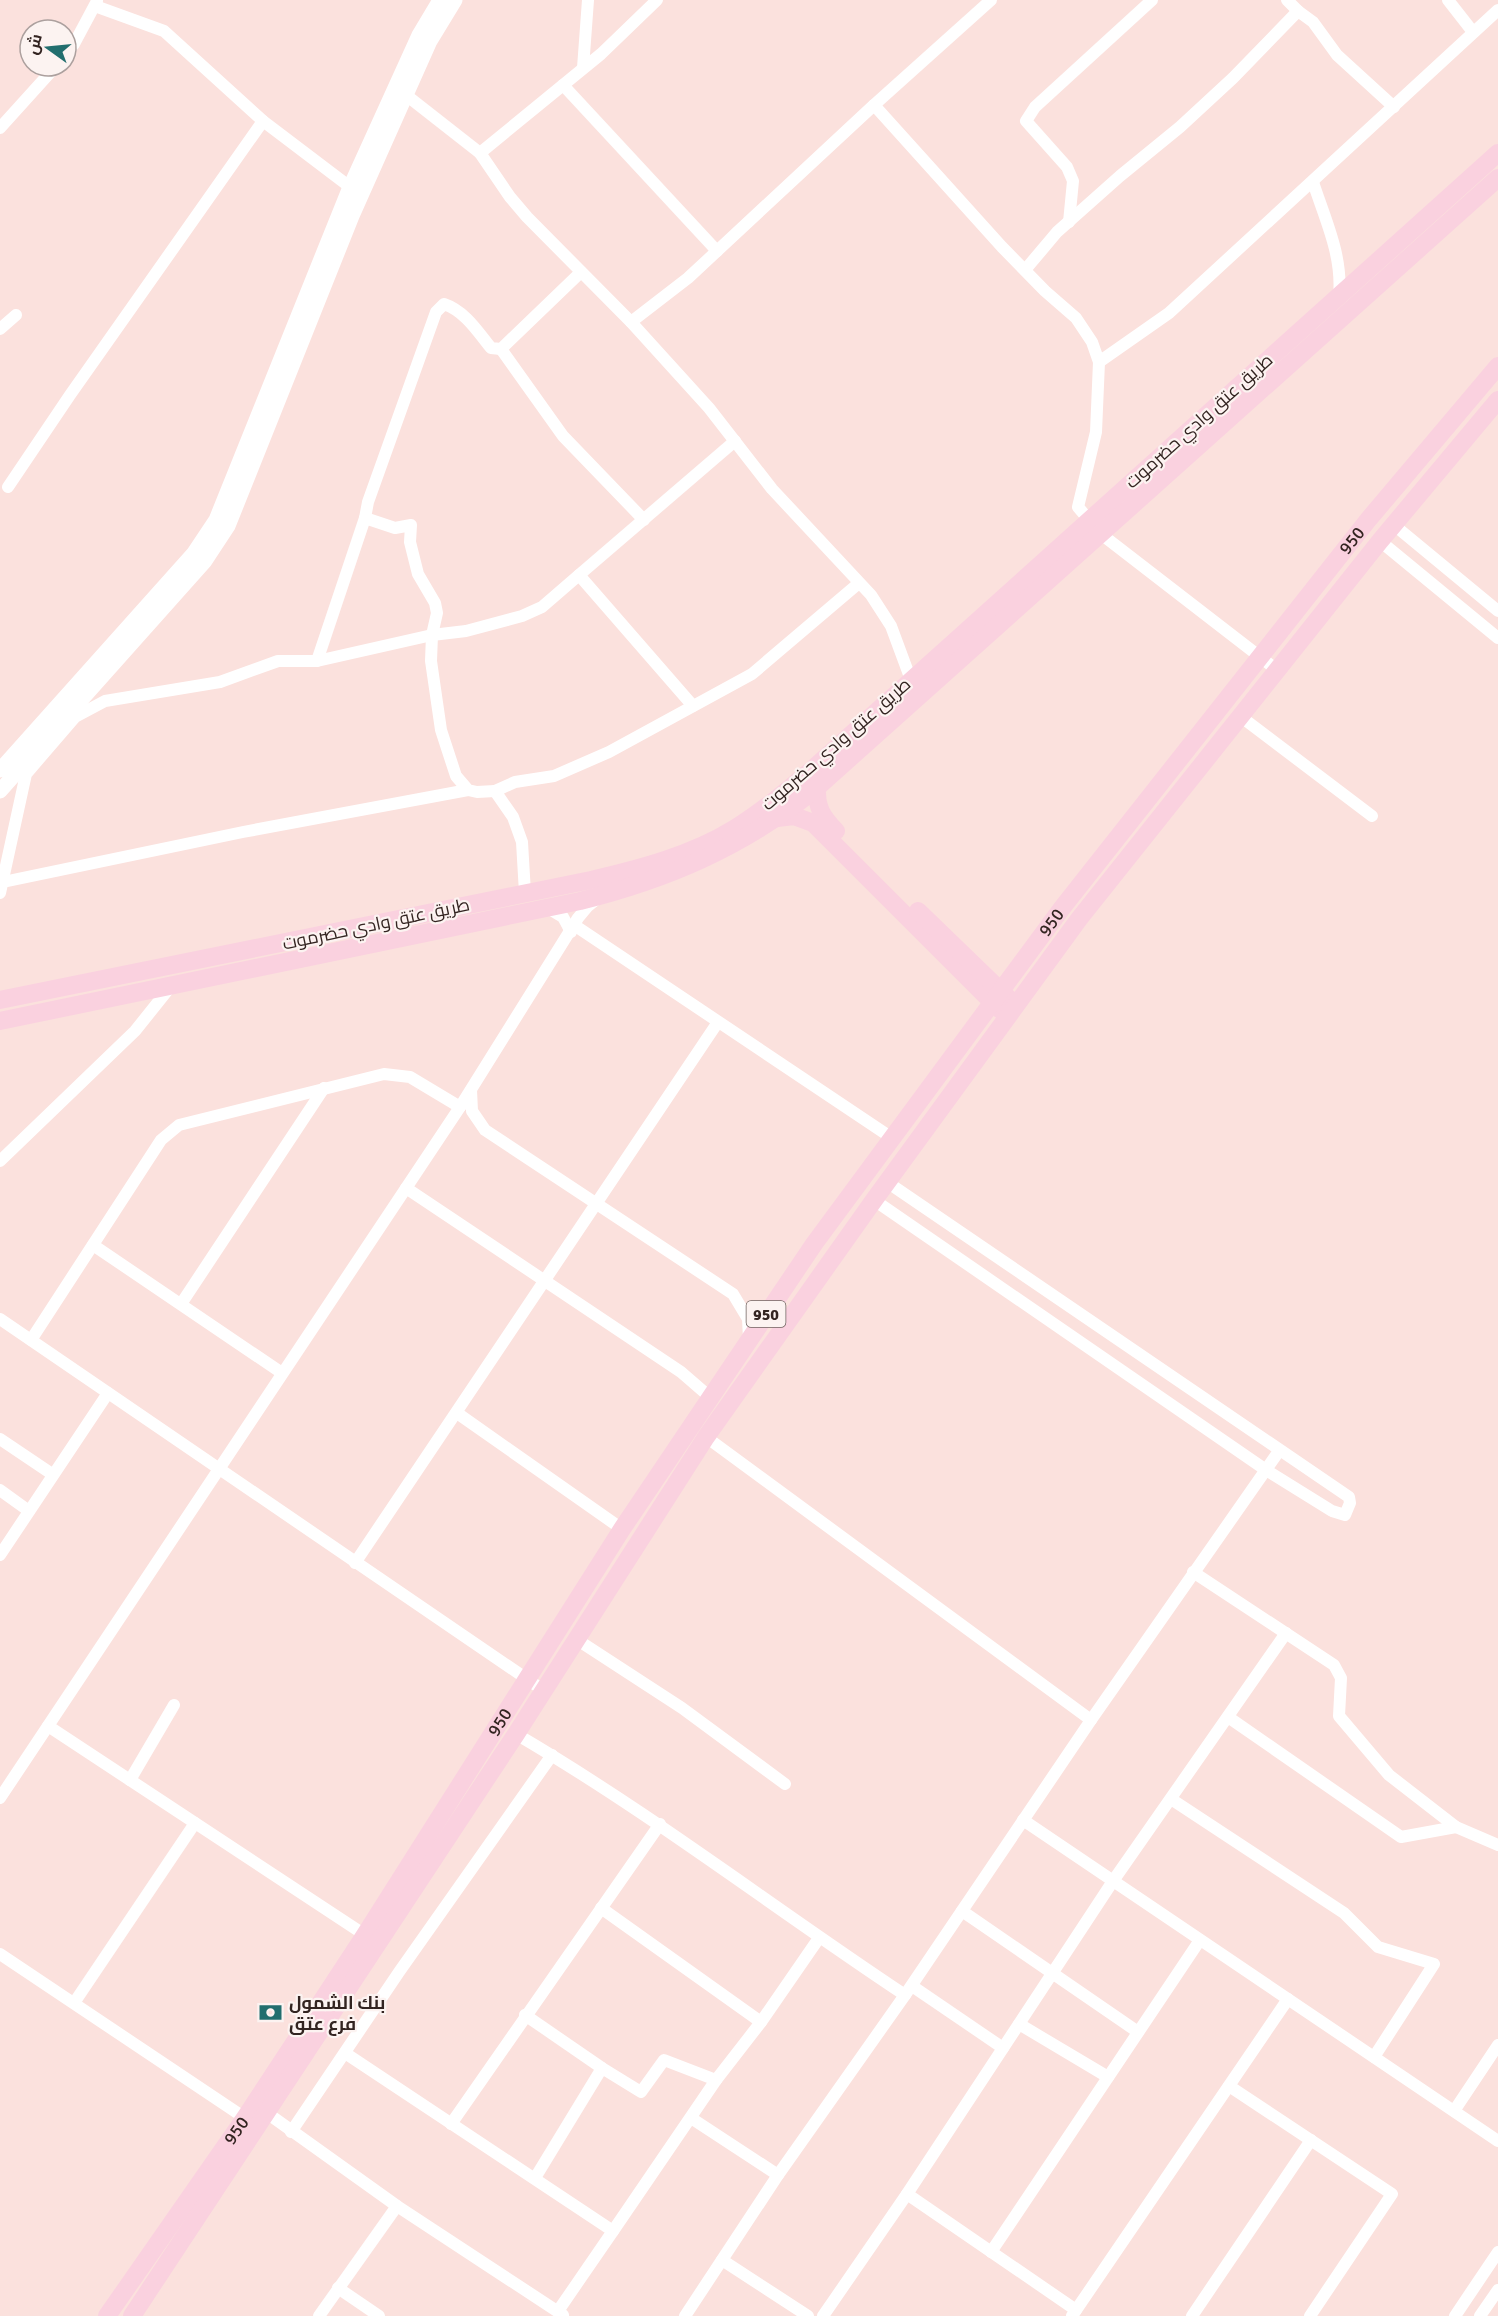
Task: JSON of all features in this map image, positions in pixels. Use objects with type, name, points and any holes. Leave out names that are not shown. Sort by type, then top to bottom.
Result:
[{"type":"main road","name":"طريق عتق وادي حضرموت","points":[[0,1021],[604,895],[685,860],[775,800],[821,761],[1498,153]]},
{"type":"main road","name":"طريق عتق وادي حضرموت","points":[[0,1000],[685,860],[732,846],[777,818],[817,787],[1498,177]]},
{"type":"main road","name":"950","points":[[132,2316],[188,2234],[256,2112],[364,1935],[622,1529],[814,1244],[1062,908],[1368,520],[1498,366]]},
{"type":"main road","name":"950","points":[[107,2316],[171,2223],[256,2112],[516,1734],[706,1437],[887,1182],[1078,919],[1380,541],[1498,400]]},
{"type":"main road","points":[[817,787],[817,803],[826,821],[1011,1012]]},
{"type":"main road","points":[[777,818],[795,816],[813,823],[996,996]]},
{"type":"main road","points":[[171,2223],[188,2234]]},
{"type":"street","points":[[0,770],[194,552],[216,520],[350,187],[419,35],[440,0]]},
{"type":"street","points":[[0,791],[205,561],[228,526],[352,216],[430,41],[455,0]]},
{"type":"street","points":[[583,68],[588,0]]},
{"type":"street","points":[[480,153],[583,68],[657,0]]},
{"type":"street","points":[[631,322],[688,278],[990,0]]},
{"type":"street","points":[[1069,222],[1073,180],[1067,167],[1026,121],[1035,107],[1152,0]]},
{"type":"street","points":[[1287,0],[1313,22],[1338,55],[1394,106]]},
{"type":"street","points":[[1448,0],[1473,32]]},
{"type":"street","points":[[78,37],[96,3],[164,31],[263,121],[350,187]]},
{"type":"street","points":[[1099,362],[1169,313],[1498,10]]},
{"type":"street","points":[[1025,270],[1069,222],[1180,127],[1233,78],[1298,11]]},
{"type":"street","points":[[0,128],[45,78]]},
{"type":"street","points":[[563,85],[717,251]]},
{"type":"street","points":[[406,95],[480,153],[510,197],[527,217],[631,322],[709,408],[771,489],[872,595],[891,626],[910,680]]},
{"type":"street","points":[[874,105],[1025,270],[1076,318],[1092,342],[1099,362],[1096,432],[1078,507],[1101,534],[1277,670]]},
{"type":"street","points":[[8,487],[263,121]]},
{"type":"street","points":[[1313,182],[1337,254],[1340,274],[1339,296]]},
{"type":"street","points":[[501,349],[581,272]]},
{"type":"street","points":[[317,661],[365,518],[368,502],[436,312],[444,304],[468,319],[491,348],[501,349],[563,435],[644,520]]},
{"type":"street","points":[[0,329],[16,315]]},
{"type":"street","points":[[735,441],[542,607],[522,616],[466,631],[432,635],[317,661],[278,661],[220,682],[105,701],[75,717],[26,774],[1,888],[243,832],[468,790],[495,791],[515,782],[554,776],[598,757],[752,674],[860,582]]},
{"type":"street","points":[[365,518],[395,528],[411,525],[410,542],[418,574],[435,603],[437,613],[432,635],[431,661],[441,730],[456,776],[468,790]]},
{"type":"street","points":[[1394,525],[1498,611]]},
{"type":"street","points":[[1380,541],[1498,638]]},
{"type":"street","points":[[579,575],[693,706]]},
{"type":"street","points":[[1240,716],[1372,816]]},
{"type":"street","points":[[495,791],[513,817],[522,842],[525,893]]},
{"type":"street","points":[[1,1795],[460,1107],[573,928],[588,906],[604,895]]},
{"type":"street","points":[[548,907],[563,917],[573,928],[892,1138]]},
{"type":"street","points":[[0,1161],[135,1031],[171,986]]},
{"type":"street","points":[[355,1563],[718,1022]]},
{"type":"street","points":[[32,1340],[160,1140],[171,1129],[187,1121],[384,1074],[401,1074],[418,1080],[460,1107]]},
{"type":"street","points":[[181,1304],[324,1088]]},
{"type":"street","points":[[471,1090],[472,1111],[485,1130],[733,1294],[748,1319],[749,1339]]},
{"type":"street","points":[[874,1200],[1266,1470],[1332,1511],[1345,1515],[1350,1503],[1349,1497],[887,1182]]},
{"type":"street","points":[[406,1188],[681,1372],[711,1398]]},
{"type":"street","points":[[93,1245],[282,1373]]},
{"type":"street","points":[[0,1319],[543,1690]]},
{"type":"street","points":[[0,1555],[108,1393]]},
{"type":"street","points":[[456,1413],[622,1529]]},
{"type":"street","points":[[706,1437],[1091,1720]]},
{"type":"street","points":[[0,1439],[52,1474]]},
{"type":"street","points":[[685,2316],[778,2175],[1279,1450]]},
{"type":"street","points":[[0,1490],[29,1511]]},
{"type":"street","points":[[1193,1572],[1334,1665],[1341,1678],[1339,1716],[1389,1775],[1456,1827],[1498,1845]]},
{"type":"street","points":[[823,2316],[907,2194],[1113,1881],[1286,1632]]},
{"type":"street","points":[[576,1639],[682,1708],[785,1785]]},
{"type":"street","points":[[130,1780],[174,1705]]},
{"type":"street","points":[[1228,1717],[1401,1837],[1456,1827]]},
{"type":"street","points":[[48,1726],[364,1935]]},
{"type":"street","points":[[516,1734],[660,1824],[819,1938],[1003,2048]]},
{"type":"street","points":[[291,2132],[552,1755]]},
{"type":"street","points":[[1171,1800],[1344,1913],[1378,1947],[1434,1964],[1374,2057]]},
{"type":"street","points":[[1023,1820],[1498,2141]]},
{"type":"street","points":[[74,2003],[195,1823]]},
{"type":"street","points":[[451,2124],[660,1824]]},
{"type":"street","points":[[601,1908],[761,2022]]},
{"type":"street","points":[[962,1911],[1138,2032]]},
{"type":"street","points":[[0,1954],[74,2003],[291,2132],[396,2206],[561,2314],[613,2231],[716,2080],[761,2022],[819,1938]]},
{"type":"street","points":[[991,2252],[1200,1940]]},
{"type":"street","points":[[907,2194],[1074,2313],[1288,2000]]},
{"type":"street","points":[[525,2015],[641,2092],[664,2061],[716,2080]]},
{"type":"street","points":[[1019,2024],[1108,2077]]},
{"type":"street","points":[[1454,2111],[1498,2045]]},
{"type":"street","points":[[345,2054],[613,2231]]},
{"type":"street","points":[[534,2178],[602,2068]]},
{"type":"street","points":[[1229,2086],[1392,2194],[1310,2316]]},
{"type":"street","points":[[691,2118],[778,2175]]},
{"type":"street","points":[[1192,2316],[1311,2140]]},
{"type":"street","points":[[319,2316],[396,2206]]},
{"type":"street","points":[[1455,2316],[1498,2252]]},
{"type":"street","points":[[722,2260],[808,2316]]},
{"type":"street","points":[[338,2288],[379,2316]]},
{"type":"street","points":[[1480,2316],[1498,2290]]},
{"type":"place","name":"بنك الشمول فرع عتق","points":[[271,2013]]}]
